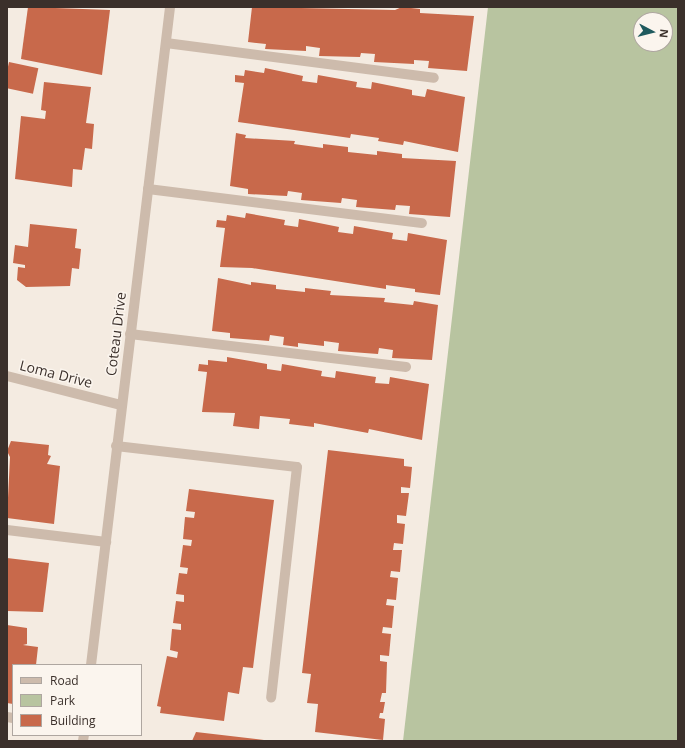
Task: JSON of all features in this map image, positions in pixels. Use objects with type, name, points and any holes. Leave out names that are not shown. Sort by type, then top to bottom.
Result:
[{"type":"street","name":"Coteau Drive","points":[[92,664],[116,446],[170,7]]},
{"type":"street","points":[[166,43],[434,78]]},
{"type":"street","points":[[148,189],[422,223]]},
{"type":"street","points":[[130,334],[406,367]]},
{"type":"street","name":"Loma Drive","points":[[7,376],[121,405]]},
{"type":"street","points":[[116,446],[297,467],[272,698]]},
{"type":"street","points":[[7,530],[106,542]]},
{"type":"green space","points":[[488,7],[678,7],[678,741],[403,741]]},
{"type":"building","points":[[28,7],[110,10],[102,75],[21,59]]},
{"type":"building","points":[[252,7],[395,10],[402,7],[420,9],[420,13],[474,16],[467,71],[428,68],[429,61],[414,60],[414,64],[374,62],[375,54],[361,53],[360,57],[319,56],[320,48],[306,46],[306,51],[265,49],[266,44],[248,42]]},
{"type":"building","points":[[9,62],[38,68],[33,94],[7,88],[7,71]]},
{"type":"building","points":[[265,68],[303,76],[302,81],[317,83],[318,75],[357,82],[356,87],[371,89],[372,82],[412,90],[412,95],[425,97],[427,89],[465,97],[458,152],[404,141],[403,145],[378,141],[379,138],[351,134],[350,138],[238,122],[244,83],[235,82],[235,75],[244,76],[245,70],[264,73]]},
{"type":"building","points":[[44,82],[91,87],[86,123],[94,124],[92,149],[85,148],[82,170],[73,169],[72,187],[15,179],[21,116],[45,119],[46,111],[41,110]]},
{"type":"building","points":[[236,133],[246,135],[245,138],[295,141],[294,144],[323,148],[323,144],[348,147],[348,152],[377,155],[377,151],[402,154],[402,158],[456,161],[450,217],[409,214],[410,206],[396,205],[395,210],[356,207],[357,200],[342,198],[341,203],[301,200],[302,193],[288,191],[287,196],[248,194],[248,189],[230,186]]},
{"type":"building","points":[[246,213],[285,220],[284,225],[298,227],[299,219],[339,227],[338,232],[353,234],[354,226],[393,233],[392,239],[407,241],[408,233],[447,240],[440,295],[415,292],[415,289],[386,285],[386,289],[252,268],[220,267],[225,228],[216,227],[217,220],[226,221],[227,215],[245,218]]},
{"type":"building","points":[[30,224],[77,229],[75,248],[81,249],[79,269],[72,268],[70,286],[26,287],[17,280],[18,267],[25,268],[25,265],[13,263],[15,245],[28,247]]},
{"type":"building","points":[[218,278],[251,285],[251,282],[276,285],[276,289],[305,292],[305,288],[331,291],[330,295],[385,298],[384,302],[413,305],[414,301],[438,305],[432,360],[392,358],[393,350],[379,348],[378,354],[338,351],[339,343],[324,341],[324,346],[298,343],[298,347],[283,345],[284,337],[270,335],[269,341],[230,338],[230,333],[212,331]]},
{"type":"building","points":[[227,357],[267,364],[267,369],[281,371],[282,364],[322,371],[321,376],[335,378],[336,371],[376,377],[375,383],[389,384],[390,377],[429,384],[422,440],[369,429],[368,433],[314,423],[314,427],[289,424],[290,419],[260,416],[259,429],[233,426],[235,413],[202,412],[207,372],[198,371],[199,364],[208,365],[208,360],[227,362]]},
{"type":"building","points":[[11,441],[49,445],[48,455],[51,456],[47,464],[60,466],[54,524],[7,518],[10,457],[7,451]]},
{"type":"building","points":[[328,450],[404,459],[404,466],[412,467],[410,488],[401,487],[401,493],[409,493],[406,516],[397,515],[397,523],[405,524],[403,544],[394,543],[393,550],[402,550],[400,572],[391,571],[390,577],[398,578],[396,600],[387,599],[386,605],[394,606],[392,628],[383,627],[382,633],[391,634],[389,656],[380,655],[380,661],[387,662],[386,693],[382,693],[380,702],[385,702],[383,713],[380,713],[379,718],[385,719],[383,740],[315,732],[318,704],[307,703],[311,674],[302,673]]},
{"type":"building","points":[[189,489],[274,500],[253,668],[243,667],[239,694],[228,692],[224,721],[160,713],[161,707],[157,706],[167,656],[177,658],[178,652],[170,650],[172,629],[181,630],[181,624],[173,623],[176,601],[184,602],[184,595],[176,594],[179,573],[187,574],[188,568],[180,567],[183,545],[191,546],[192,540],[183,539],[185,517],[194,518],[195,512],[186,511]]},
{"type":"building","points":[[7,558],[49,563],[43,612],[7,611]]},
{"type":"building","points":[[7,625],[27,628],[27,644],[23,645],[38,647],[36,664],[12,664],[12,704],[7,703]]},
{"type":"building","points":[[196,732],[264,740],[264,741],[192,741]]}]
